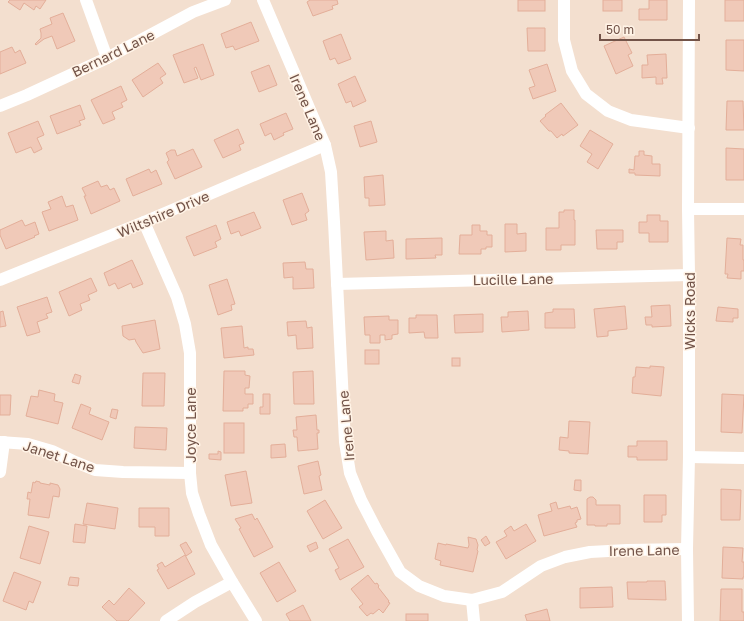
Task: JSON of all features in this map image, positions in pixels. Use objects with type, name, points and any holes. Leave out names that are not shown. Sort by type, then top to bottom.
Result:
[{"type":"street","points":[[86,0],[107,58]]},
{"type":"street","name":"Bernard Lane","points":[[0,106],[107,58],[193,12],[225,0]]},
{"type":"street","name":"Irene Lane","points":[[263,0],[325,145],[331,172],[345,442],[350,473],[376,531],[400,572],[419,586],[444,596],[472,600],[502,592],[541,566],[565,557],[590,552],[687,549]]},
{"type":"street","points":[[564,0],[564,40],[572,71],[586,94],[608,111],[631,120],[689,128]]},
{"type":"street","name":"Wicks Road","points":[[688,621],[689,0]]},
{"type":"street","name":"Wiltshire Drive","points":[[0,280],[144,222],[325,145]]},
{"type":"street","points":[[688,209],[744,209]]},
{"type":"street","name":"Joyce Lane","points":[[144,222],[177,297],[185,324],[190,353],[190,473],[192,492],[211,544],[256,621]]},
{"type":"street","name":"Lucille Lane","points":[[337,284],[689,275]]},
{"type":"street","points":[[0,472],[2,442]]},
{"type":"street","name":"Janet Lane","points":[[2,442],[28,444],[52,451],[95,470],[190,473]]},
{"type":"street","points":[[689,457],[744,458]]},
{"type":"street","points":[[166,621],[195,602],[232,582]]},
{"type":"street","points":[[472,600],[474,621]]},
{"type":"shaded area","points":[[0,0],[744,0],[744,621],[0,621]]},
{"type":"building","points":[[10,0],[46,0],[40,9],[36,6],[34,10],[24,3],[20,10],[8,2]]},
{"type":"building","points":[[310,0],[337,0],[338,4],[332,6],[333,9],[313,16],[307,2]]},
{"type":"building","points":[[518,0],[545,0],[545,11],[518,11]]},
{"type":"building","points":[[603,0],[622,0],[622,11],[603,11]]},
{"type":"building","points":[[649,0],[667,0],[667,20],[639,20],[639,9],[649,9]]},
{"type":"building","points":[[725,0],[744,0],[744,21],[725,21]]},
{"type":"building","points":[[63,13],[75,41],[57,49],[52,36],[44,39],[36,45],[35,44],[41,38],[40,29],[52,24],[50,18]]},
{"type":"building","points":[[251,22],[259,41],[235,50],[233,46],[226,48],[221,34]]},
{"type":"building","points":[[527,28],[545,28],[545,51],[528,51]]},
{"type":"building","points":[[341,34],[351,59],[338,64],[335,58],[330,60],[323,41]]},
{"type":"building","points":[[624,37],[632,53],[628,55],[633,66],[616,74],[604,46]]},
{"type":"building","points":[[726,40],[744,40],[744,71],[726,70]]},
{"type":"building","points":[[203,44],[214,75],[201,80],[196,67],[194,68],[198,78],[184,83],[173,55]]},
{"type":"building","points":[[12,47],[15,53],[20,50],[26,63],[0,74],[0,52]]},
{"type":"building","points":[[666,54],[667,78],[662,78],[663,84],[656,84],[656,77],[642,78],[642,65],[648,65],[647,55]]},
{"type":"building","points":[[158,63],[166,74],[160,78],[163,83],[143,97],[132,80]]},
{"type":"building","points":[[547,64],[556,91],[533,99],[529,88],[535,86],[529,70]]},
{"type":"building","points":[[269,65],[277,85],[259,92],[251,72]]},
{"type":"building","points":[[355,76],[366,101],[353,107],[351,101],[346,103],[338,84]]},
{"type":"building","points":[[121,86],[127,100],[121,103],[123,107],[112,112],[115,119],[103,124],[91,100]]},
{"type":"building","points":[[727,101],[743,101],[744,130],[726,130]]},
{"type":"building","points":[[561,103],[578,125],[563,136],[562,134],[557,138],[540,121],[546,116],[545,115]]},
{"type":"building","points":[[80,105],[85,119],[79,121],[81,125],[57,134],[50,116]]},
{"type":"building","points":[[286,113],[293,129],[283,133],[284,135],[274,140],[271,133],[265,136],[260,124]]},
{"type":"building","points":[[38,121],[44,135],[37,138],[42,149],[34,153],[31,147],[16,153],[8,133]]},
{"type":"building","points":[[371,121],[377,142],[360,147],[354,126]]},
{"type":"building","points":[[238,129],[244,143],[239,145],[241,150],[223,158],[214,140]]},
{"type":"building","points":[[590,130],[613,144],[598,169],[587,162],[592,154],[580,146]]},
{"type":"building","points":[[726,148],[744,149],[744,180],[726,180]]},
{"type":"building","points":[[193,149],[202,167],[175,179],[167,162],[169,160],[166,153],[171,150],[175,150],[177,156]]},
{"type":"building","points":[[639,151],[644,151],[644,155],[652,156],[652,164],[660,164],[660,176],[635,175],[635,173],[629,173],[629,169],[634,170],[635,156],[639,156]]},
{"type":"building","points":[[149,169],[151,173],[156,170],[162,184],[133,196],[126,179]]},
{"type":"building","points":[[383,175],[385,205],[369,206],[369,198],[365,198],[364,177]]},
{"type":"building","points":[[98,181],[101,187],[107,185],[110,190],[114,188],[120,201],[91,214],[82,188]]},
{"type":"building","points":[[302,193],[309,211],[305,214],[307,220],[292,225],[283,200]]},
{"type":"building","points":[[62,196],[66,207],[73,205],[78,220],[49,231],[42,212],[51,209],[48,202]]},
{"type":"building","points":[[564,210],[574,210],[575,245],[561,245],[561,250],[546,250],[546,228],[559,228],[559,212],[564,212]]},
{"type":"building","points":[[254,212],[261,228],[241,236],[239,231],[231,234],[227,222]]},
{"type":"building","points":[[647,215],[660,215],[660,221],[668,221],[668,242],[649,242],[649,233],[639,233],[639,222],[647,222]]},
{"type":"building","points":[[22,220],[25,226],[35,222],[39,234],[6,249],[0,235],[0,230]]},
{"type":"building","points":[[505,224],[517,224],[517,234],[526,233],[526,251],[505,252]]},
{"type":"building","points":[[216,225],[221,239],[215,242],[217,247],[194,256],[186,237]]},
{"type":"building","points":[[472,225],[480,225],[480,231],[487,231],[487,235],[492,235],[492,247],[481,249],[481,254],[459,254],[460,235],[472,235]]},
{"type":"building","points":[[596,230],[623,230],[623,242],[617,242],[617,249],[597,249]]},
{"type":"building","points":[[386,231],[386,241],[393,240],[394,258],[366,260],[364,232]]},
{"type":"building","points":[[442,238],[442,255],[435,255],[436,258],[406,259],[406,239]]},
{"type":"building","points":[[727,238],[741,239],[740,245],[743,245],[744,271],[741,271],[741,279],[727,278],[728,274],[725,274]]},
{"type":"building","points":[[132,260],[143,284],[133,288],[131,283],[118,289],[115,283],[109,286],[104,273]]},
{"type":"building","points":[[305,262],[306,269],[313,269],[314,288],[293,289],[293,277],[284,278],[283,263]]},
{"type":"building","points":[[91,278],[97,291],[88,295],[90,300],[80,304],[82,310],[69,316],[59,292]]},
{"type":"building","points":[[227,279],[235,304],[231,305],[232,310],[218,315],[209,285]]},
{"type":"building","points":[[47,297],[52,312],[46,314],[48,318],[37,322],[40,332],[27,336],[17,307]]},
{"type":"building","points":[[670,305],[671,326],[652,327],[652,325],[646,325],[645,317],[652,317],[651,306]]},
{"type":"building","points":[[625,306],[627,329],[608,331],[608,336],[597,337],[594,309]]},
{"type":"building","points":[[718,307],[738,309],[738,318],[733,318],[733,322],[716,321]]},
{"type":"building","points":[[553,309],[574,309],[575,328],[545,328],[545,313],[553,312]]},
{"type":"building","points":[[3,311],[6,326],[0,327],[0,312]]},
{"type":"building","points":[[528,311],[529,330],[502,332],[501,317],[508,317],[508,312]]},
{"type":"building","points":[[483,314],[483,332],[455,333],[454,315]]},
{"type":"building","points":[[416,315],[437,315],[438,338],[425,338],[424,332],[409,333],[409,318],[416,318]]},
{"type":"building","points":[[389,316],[389,320],[398,320],[398,334],[392,335],[392,339],[385,340],[385,335],[380,335],[380,343],[370,343],[370,335],[365,335],[364,317]]},
{"type":"building","points":[[155,320],[160,349],[143,353],[135,339],[129,340],[123,336],[122,326]]},
{"type":"building","points":[[306,321],[307,328],[312,327],[313,348],[297,349],[296,335],[288,336],[287,322]]},
{"type":"building","points":[[242,326],[244,348],[248,347],[248,349],[253,349],[254,355],[224,358],[221,328]]},
{"type":"building","points":[[365,350],[379,350],[379,364],[365,364]]},
{"type":"building","points":[[452,358],[460,358],[460,366],[452,366]]},
{"type":"building","points":[[650,366],[664,367],[661,396],[632,393],[633,377],[635,377],[636,367],[650,368]]},
{"type":"building","points":[[224,371],[245,371],[245,375],[250,376],[249,388],[245,388],[245,394],[253,394],[253,404],[248,404],[248,408],[243,408],[243,411],[223,411]]},
{"type":"building","points":[[313,371],[314,404],[294,404],[293,372]]},
{"type":"building","points":[[143,373],[165,373],[164,406],[142,406]]},
{"type":"building","points":[[75,374],[81,376],[79,384],[72,382]]},
{"type":"building","points":[[39,390],[55,394],[54,401],[63,403],[58,424],[26,416],[31,396],[38,397]]},
{"type":"building","points":[[263,394],[270,394],[270,414],[260,414],[260,407],[263,407]]},
{"type":"building","points":[[722,394],[744,395],[742,433],[721,432]]},
{"type":"building","points":[[0,395],[11,395],[10,415],[0,415]]},
{"type":"building","points":[[81,404],[91,408],[89,414],[109,422],[102,440],[72,428]]},
{"type":"building","points":[[112,409],[118,410],[116,419],[110,417]]},
{"type":"building","points":[[316,415],[317,430],[319,430],[319,433],[317,433],[318,449],[298,451],[297,437],[294,437],[293,430],[297,430],[296,417]]},
{"type":"building","points":[[569,421],[590,422],[588,454],[569,453],[569,451],[559,450],[560,437],[568,438]]},
{"type":"building","points":[[224,423],[244,423],[244,453],[224,453]]},
{"type":"building","points":[[135,427],[167,428],[166,450],[134,448]]},
{"type":"building","points":[[637,441],[667,441],[667,460],[637,460],[637,457],[628,457],[628,446],[637,446]]},
{"type":"building","points":[[285,444],[286,457],[271,458],[271,445]]},
{"type":"building","points":[[218,451],[221,452],[221,460],[209,459],[209,454],[218,454]]},
{"type":"building","points":[[318,461],[322,490],[304,494],[298,466]]},
{"type":"building","points":[[246,471],[252,503],[231,506],[225,475]]},
{"type":"building","points":[[575,480],[581,480],[581,491],[574,490]]},
{"type":"building","points":[[36,481],[50,485],[50,483],[58,485],[60,489],[59,497],[53,496],[49,518],[28,515],[30,499],[27,499],[28,492],[31,493],[33,482],[35,483]]},
{"type":"building","points":[[721,489],[741,490],[740,520],[721,520]]},
{"type":"building","points":[[644,495],[666,495],[666,515],[662,515],[662,522],[644,522]]},
{"type":"building","points":[[593,497],[596,500],[596,505],[620,505],[620,524],[607,524],[607,526],[587,525],[587,499]]},
{"type":"building","points":[[325,500],[342,528],[323,539],[307,511]]},
{"type":"building","points":[[556,502],[558,509],[570,506],[571,509],[577,507],[581,519],[577,520],[575,523],[577,527],[544,536],[538,515],[552,511],[550,504]]},
{"type":"building","points":[[87,503],[118,508],[115,529],[83,524]]},
{"type":"building","points":[[139,508],[169,508],[169,536],[155,536],[155,527],[139,527]]},
{"type":"building","points":[[252,514],[255,520],[257,518],[273,547],[254,557],[239,529],[241,528],[235,519]]},
{"type":"building","points":[[75,524],[87,526],[85,543],[73,542]]},
{"type":"building","points":[[526,524],[536,541],[506,559],[496,542],[507,536],[504,531],[511,526],[514,531]]},
{"type":"building","points":[[29,526],[49,532],[40,564],[20,558]]},
{"type":"building","points":[[486,536],[490,543],[485,546],[481,540]]},
{"type":"building","points":[[468,537],[476,539],[478,545],[473,572],[440,565],[441,561],[435,559],[438,543],[468,548]]},
{"type":"building","points":[[348,539],[364,567],[340,580],[335,570],[339,568],[329,549]]},
{"type":"building","points":[[186,542],[192,552],[186,556],[180,545]]},
{"type":"building","points":[[316,542],[318,548],[310,552],[307,546]]},
{"type":"building","points":[[723,547],[743,548],[743,579],[722,578]]},
{"type":"building","points":[[185,555],[195,574],[168,589],[157,570],[159,569],[157,565],[162,562],[165,567]]},
{"type":"building","points":[[279,562],[296,591],[277,602],[260,573]]},
{"type":"building","points":[[14,572],[41,582],[33,603],[29,601],[26,610],[3,601]]},
{"type":"building","points":[[368,575],[375,584],[377,583],[379,586],[378,587],[390,603],[383,613],[379,609],[373,614],[371,613],[367,616],[359,607],[363,604],[351,589]]},
{"type":"building","points":[[70,577],[79,578],[78,586],[68,585]]},
{"type":"building","points":[[665,581],[666,600],[628,599],[627,582]]},
{"type":"building","points":[[612,587],[613,607],[580,608],[580,588]]},
{"type":"building","points":[[129,588],[145,603],[128,621],[117,621],[102,607],[109,600],[114,605]]},
{"type":"building","points":[[721,589],[742,589],[742,612],[744,612],[744,621],[720,621]]},
{"type":"building","points":[[303,605],[311,621],[290,621],[286,614]]},
{"type":"building","points":[[547,609],[550,621],[527,621],[525,615]]},
{"type":"building","points":[[406,614],[428,614],[428,621],[406,621]]}]
